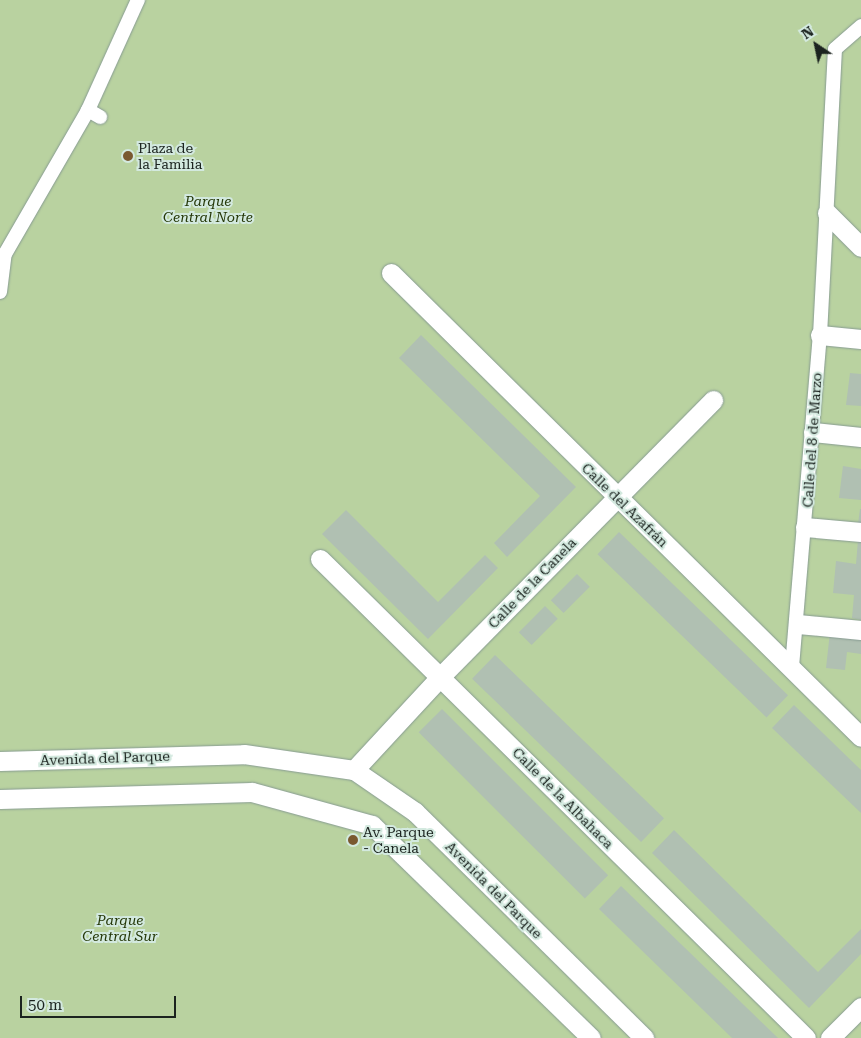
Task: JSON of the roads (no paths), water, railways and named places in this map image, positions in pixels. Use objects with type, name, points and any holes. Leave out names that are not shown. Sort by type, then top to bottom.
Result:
[{"type":"street","points":[[0,292],[5,254],[88,110],[138,0]]},
{"type":"street","name":"Calle del 8 de Marzo","points":[[792,667],[798,624],[820,335],[835,49],[861,26]]},
{"type":"street","points":[[88,110],[100,117]]},
{"type":"street","points":[[826,213],[861,247]]},
{"type":"street","name":"Calle del Azafrán","points":[[390,273],[861,737]]},
{"type":"street","points":[[820,335],[861,339]]},
{"type":"street","name":"Calle de la Canela","points":[[354,770],[440,677],[713,400]]},
{"type":"street","points":[[813,432],[861,437]]},
{"type":"street","points":[[805,527],[861,532]]},
{"type":"street","name":"Calle de la Albahaca","points":[[320,559],[806,1038]]},
{"type":"street","points":[[798,624],[861,630]]},
{"type":"street","name":"Avenida del Parque","points":[[0,761],[244,754],[354,770],[415,812],[644,1038]]},
{"type":"street","points":[[0,799],[252,792],[372,825],[591,1038]]},
{"type":"street","points":[[830,1038],[861,1007]]},
{"type":"place","name":"Plaza de la Familia","points":[[128,156]]},
{"type":"place","name":"Av. Parque - Canela","points":[[353,840]]},
{"type":"park label","name":"Parque Central Norte","points":[[208,210]]},
{"type":"park label","name":"Parque Central Sur","points":[[120,928]]}]
